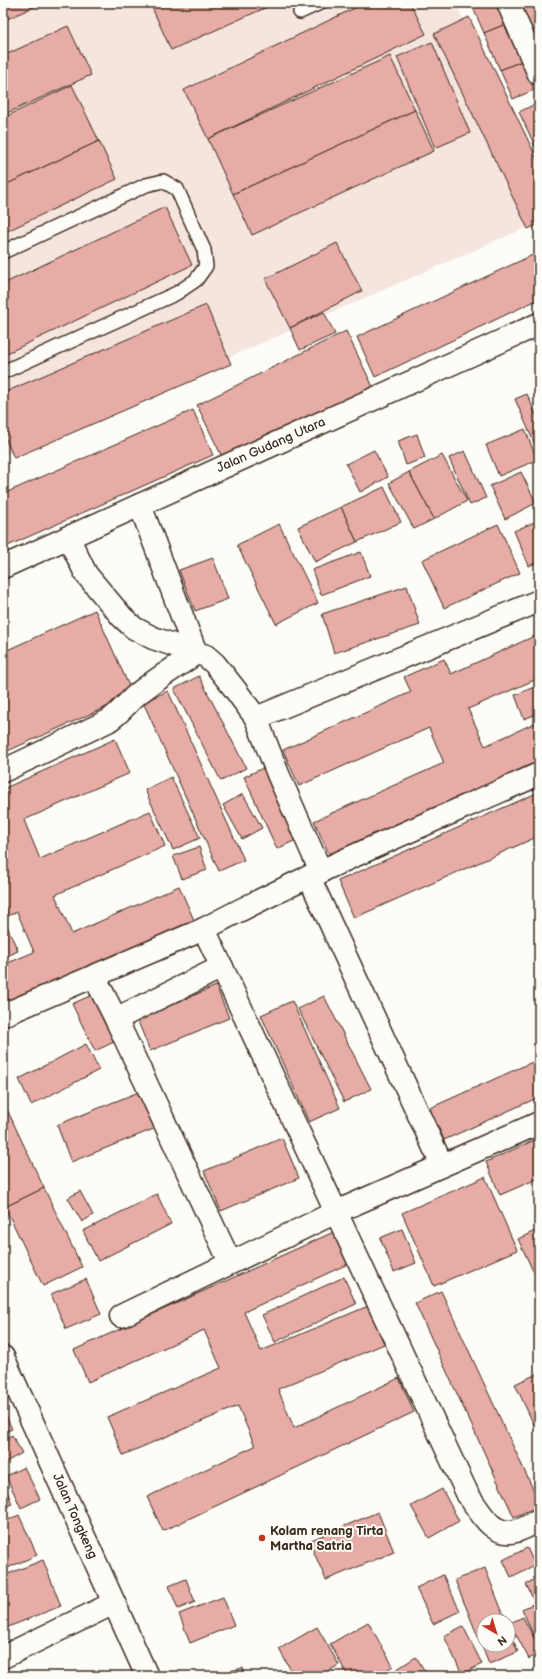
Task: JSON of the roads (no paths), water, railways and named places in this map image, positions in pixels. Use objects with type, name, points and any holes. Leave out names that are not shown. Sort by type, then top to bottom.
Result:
[{"type":"street","points":[[508,3],[539,74]]},
{"type":"street","name":"Jalan Gudang Utara","points":[[3,567],[539,324]]},
{"type":"street","points":[[140,504],[196,653]]},
{"type":"street","points":[[68,537],[86,574],[122,617],[134,628],[153,638],[206,656],[215,664],[256,718],[315,875],[442,1165]]},
{"type":"street","points":[[256,718],[539,601]]},
{"type":"street","points":[[3,771],[108,721],[116,716],[128,702],[141,691],[196,653]]},
{"type":"street","points":[[3,1015],[204,929],[242,908],[539,774]]},
{"type":"street","points":[[204,929],[468,1495],[494,1529],[504,1532],[516,1531],[539,1520]]},
{"type":"street","points":[[116,1019],[222,968]]},
{"type":"street","points":[[94,976],[116,1019],[230,1262]]},
{"type":"street","points":[[121,1316],[336,1212],[539,1123]]},
{"type":"street","name":"Jalan Tongkeng","points":[[3,1357],[147,1676]]},
{"type":"street","points":[[3,1656],[114,1603]]},
{"type":"lane","points":[[300,12],[320,3]]},
{"type":"lane","points":[[3,252],[146,185],[163,181],[177,189],[204,250],[206,266],[196,280],[177,293],[3,372]]},
{"type":"place","name":"Kolam renang Tirta Martha Satria","points":[[262,1538]]}]
